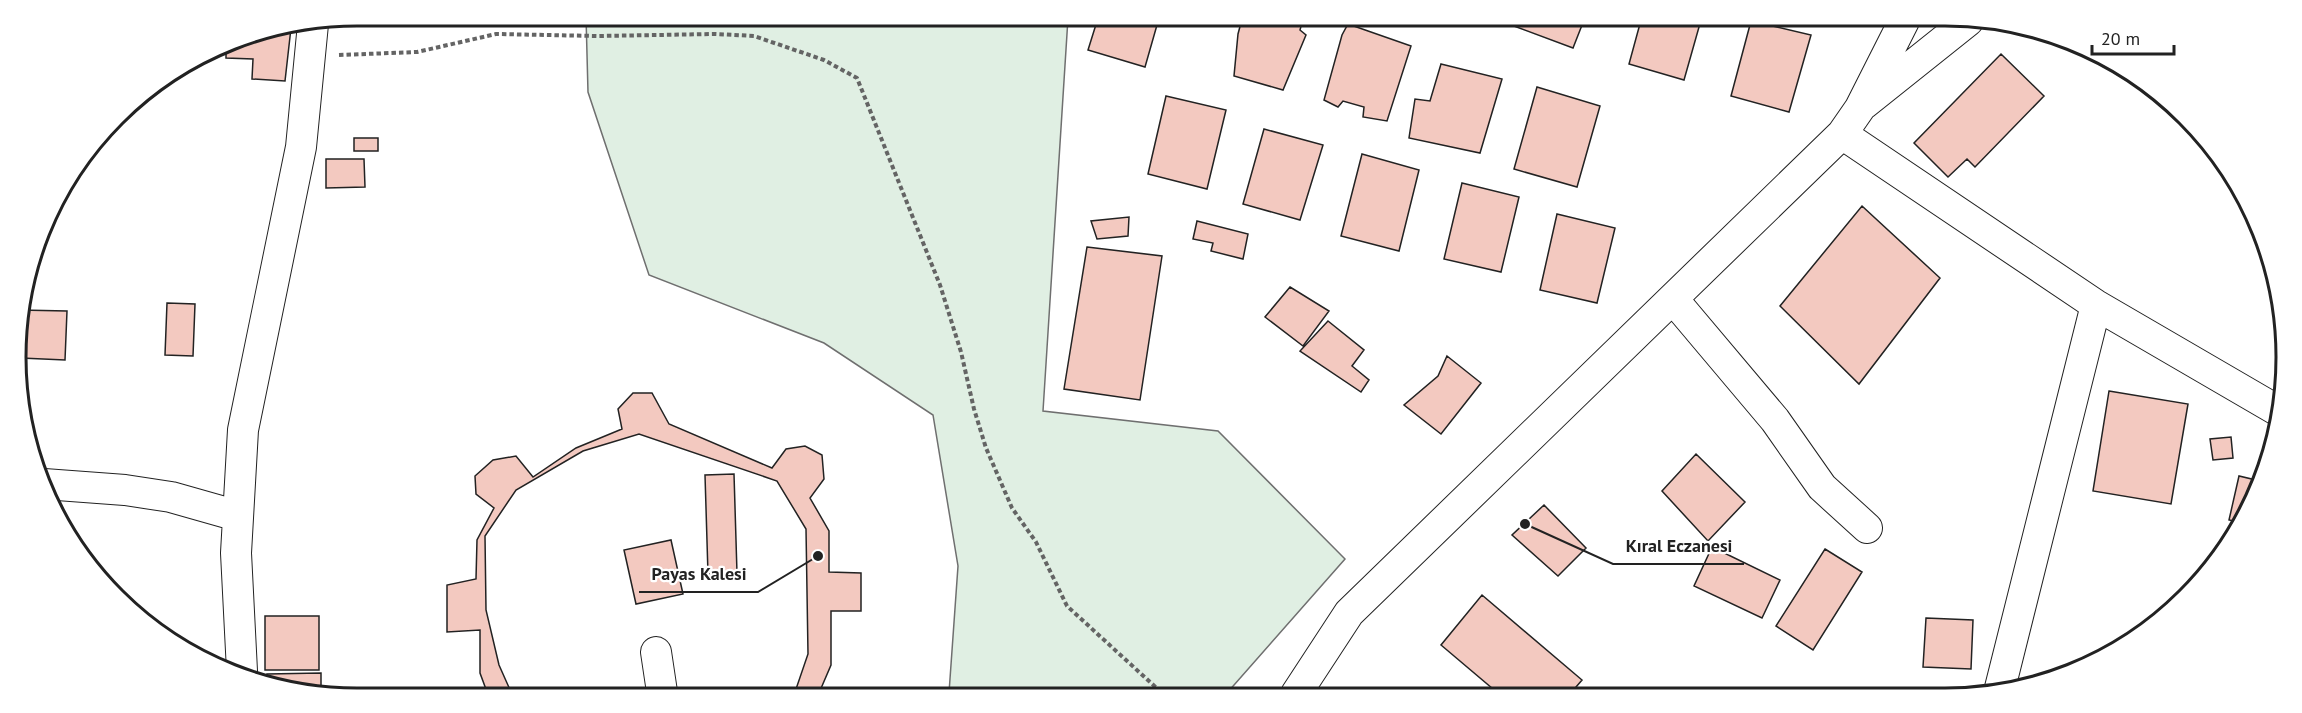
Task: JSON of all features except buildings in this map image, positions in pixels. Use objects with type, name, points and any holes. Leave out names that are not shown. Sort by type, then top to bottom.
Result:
[{"type":"street","points":[[1300,688],[1349,613],[1842,134],[1860,108],[1901,26]]},
{"type":"street","points":[[1860,108],[1962,26]]},
{"type":"street","points":[[234,664],[236,553],[243,430],[302,147],[313,28]]},
{"type":"street","points":[[1842,134],[2096,305],[2273,408]]},
{"type":"street","points":[[1673,298],[1775,420],[1822,487],[1867,528]]},
{"type":"street","points":[[2002,682],[2096,305]]},
{"type":"street","points":[[52,485],[126,490],[171,497],[238,516]]},
{"type":"street","points":[[656,652],[661,688]]},
{"type":"path","points":[[310,57],[417,52],[496,34],[597,36],[716,34],[754,36],[824,60],[857,78],[940,285],[961,352],[986,448],[1012,508],[1036,542],[1066,606],[1156,688]]},
{"type":"green space","points":[[586,26],[1067,26],[1043,411],[1218,431],[1345,559],[1231,688],[949,688],[958,566],[933,415],[824,343],[649,275],[588,92]]},
{"type":"place","name":"Kıral Eczanesi","points":[[1525,524]]},
{"type":"place","name":"Payas Kalesi","points":[[818,556]]}]
